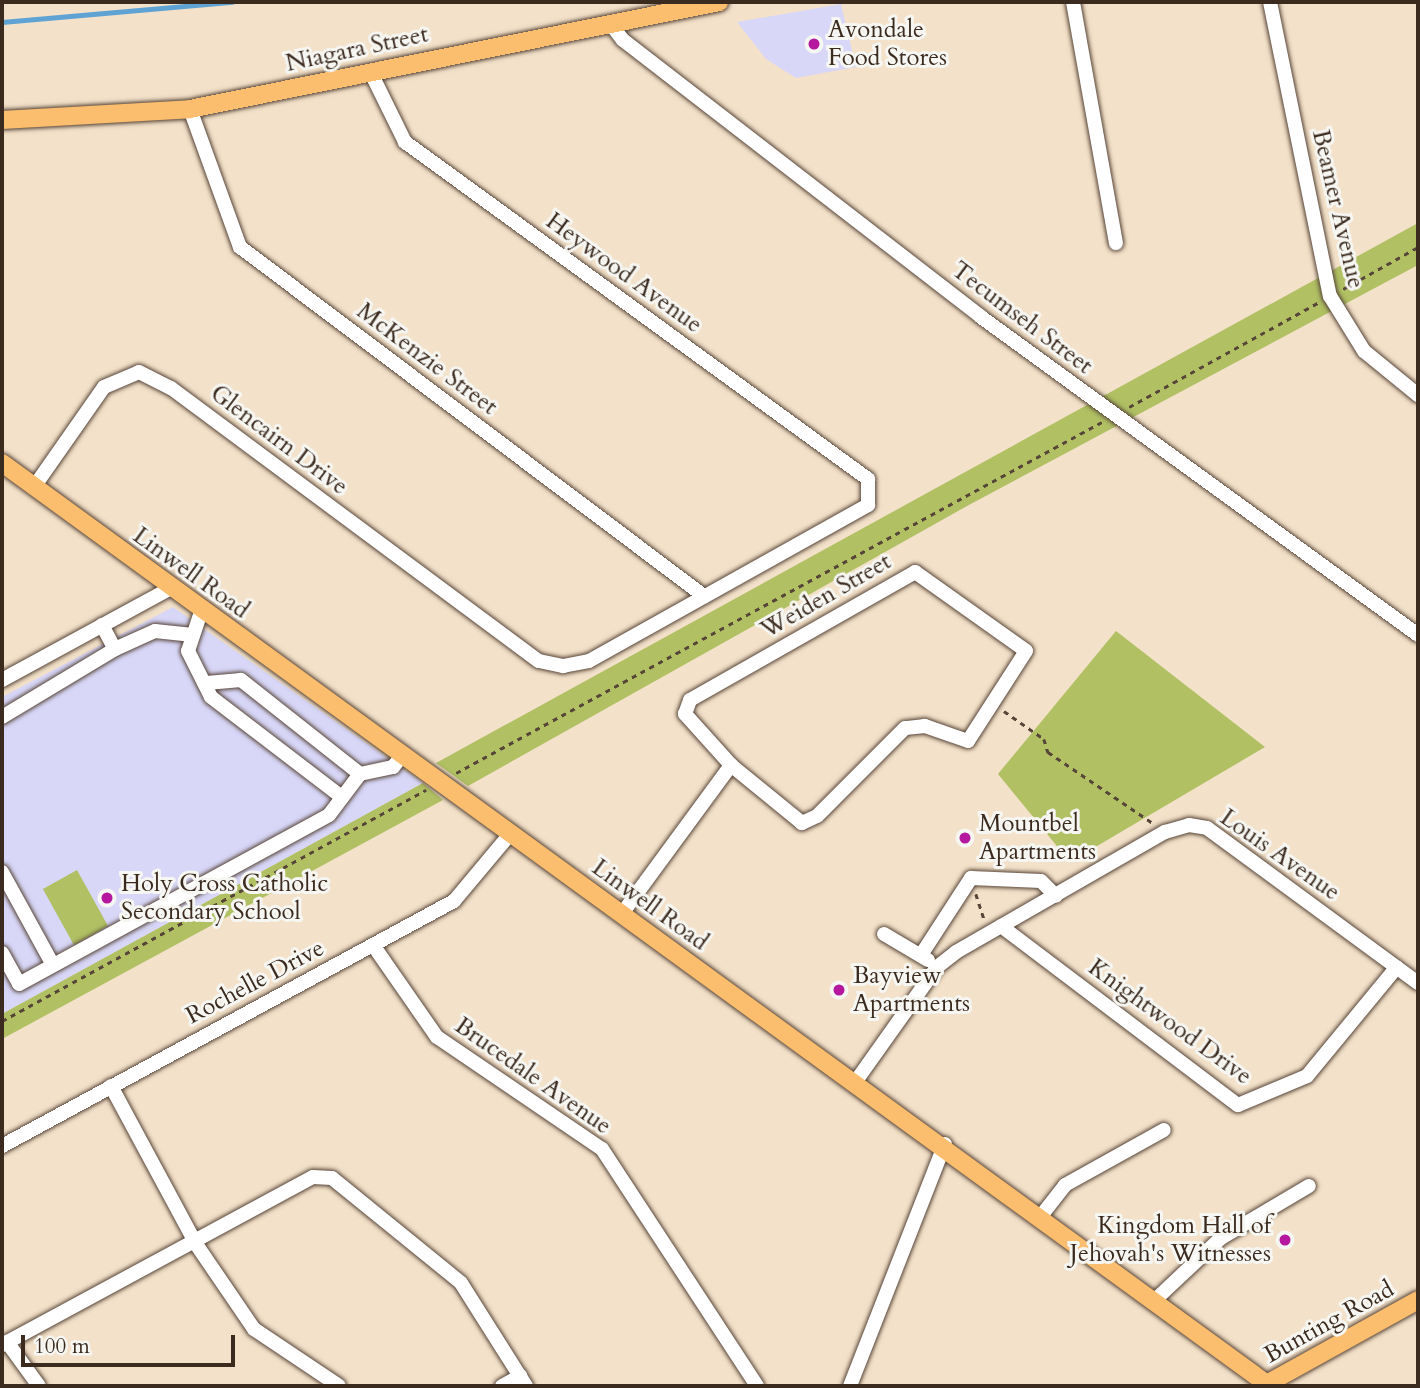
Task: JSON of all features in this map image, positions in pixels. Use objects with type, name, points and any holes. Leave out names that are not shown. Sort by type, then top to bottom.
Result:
[{"type":"main road","name":"Niagara Street","points":[[2,120],[190,108],[719,2]]},
{"type":"main road","name":"Linwell Road","points":[[4,468],[34,487],[169,589],[621,915],[945,1144],[1267,1385]]},
{"type":"main road","name":"Bunting Road","points":[[1267,1385],[1418,1300]]},
{"type":"street","points":[[1073,2],[1116,243]]},
{"type":"street","name":"Beamer Avenue","points":[[1270,2],[1330,296],[1364,351],[1418,395]]},
{"type":"street","name":"Tecumseh Street","points":[[610,23],[623,40],[981,317],[1418,635]]},
{"type":"street","name":"Heywood Avenue","points":[[370,71],[405,142],[868,479],[868,505],[704,596]]},
{"type":"street","name":"McKenzie Street","points":[[190,108],[240,247],[704,596]]},
{"type":"street","name":"Glencairn Drive","points":[[34,487],[104,387],[139,372],[170,388],[539,661],[563,666],[589,661],[704,596]]},
{"type":"street","name":"Weiden Street","points":[[915,572],[1026,651],[968,741],[925,726],[905,728],[802,823],[731,765],[685,714],[690,700],[915,572]]},
{"type":"street","points":[[2,680],[169,589]]},
{"type":"street","points":[[201,612],[188,651],[211,697],[342,797]]},
{"type":"street","points":[[102,625],[115,649]]},
{"type":"street","points":[[2,717],[115,649],[155,631],[193,635]]},
{"type":"street","points":[[204,683],[241,680],[360,774]]},
{"type":"street","points":[[2,953],[19,984],[329,815],[360,774],[393,767],[402,756]]},
{"type":"street","points":[[621,915],[731,765]]},
{"type":"street","name":"Louis Avenue","points":[[856,1081],[937,967],[995,929],[1166,832],[1207,828],[1418,983]]},
{"type":"street","name":"Rochelle Drive","points":[[2,1146],[454,901],[510,834]]},
{"type":"street","points":[[2,872],[53,965]]},
{"type":"street","points":[[921,955],[971,877],[1041,881],[1056,896]]},
{"type":"street","name":"Knightwood Drive","points":[[995,929],[1238,1104],[1317,1068],[1397,967]]},
{"type":"street","points":[[884,934],[937,967]]},
{"type":"street","name":"Brucedale Avenue","points":[[373,945],[437,1037],[602,1149],[757,1386]]},
{"type":"street","points":[[111,1086],[196,1244],[254,1329],[339,1386]]},
{"type":"street","points":[[1041,1216],[1065,1185],[1164,1130]]},
{"type":"street","points":[[850,1386],[945,1144]]},
{"type":"street","points":[[39,1386],[4,1343],[196,1244],[313,1178],[332,1178],[461,1283],[523,1381],[502,1386]]},
{"type":"street","points":[[1155,1300],[1220,1238],[1309,1186]]},
{"type":"path","points":[[1335,293],[1418,247]]},
{"type":"path","points":[[1126,408],[1321,301]]},
{"type":"path","points":[[450,776],[1103,421]]},
{"type":"path","points":[[993,703],[1044,739],[1048,752],[1166,832]]},
{"type":"path","points":[[2,1021],[427,787]]},
{"type":"path","points":[[971,877],[995,929]]},
{"type":"shaded area","points":[[841,4],[856,67],[796,78],[766,59],[737,22]]},
{"type":"shaded area","name":"Holy Cross Catholic Secondary School","points":[[173,607],[423,783],[2,1014],[2,697]]},
{"type":"green space","points":[[1418,223],[1418,265],[967,506],[468,786],[436,763]]},
{"type":"green space","points":[[1116,631],[1265,747],[1070,862],[998,774]]},
{"type":"green space","points":[[423,783],[443,800],[2,1039],[2,1014]]},
{"type":"green space","points":[[77,870],[108,926],[74,945],[43,889]]},
{"type":"waterway","points":[[2,22],[232,2]]},
{"type":"place","name":"Avondale Food Stores","points":[[814,44]]},
{"type":"place","name":"Mountbel Apartments","points":[[965,838]]},
{"type":"place","name":"Holy Cross Catholic Secondary School","points":[[107,898]]},
{"type":"place","name":"Bayview Apartments","points":[[839,990]]},
{"type":"place","name":"Kingdom Hall of Jehovah's Witnesses","points":[[1285,1240]]}]
